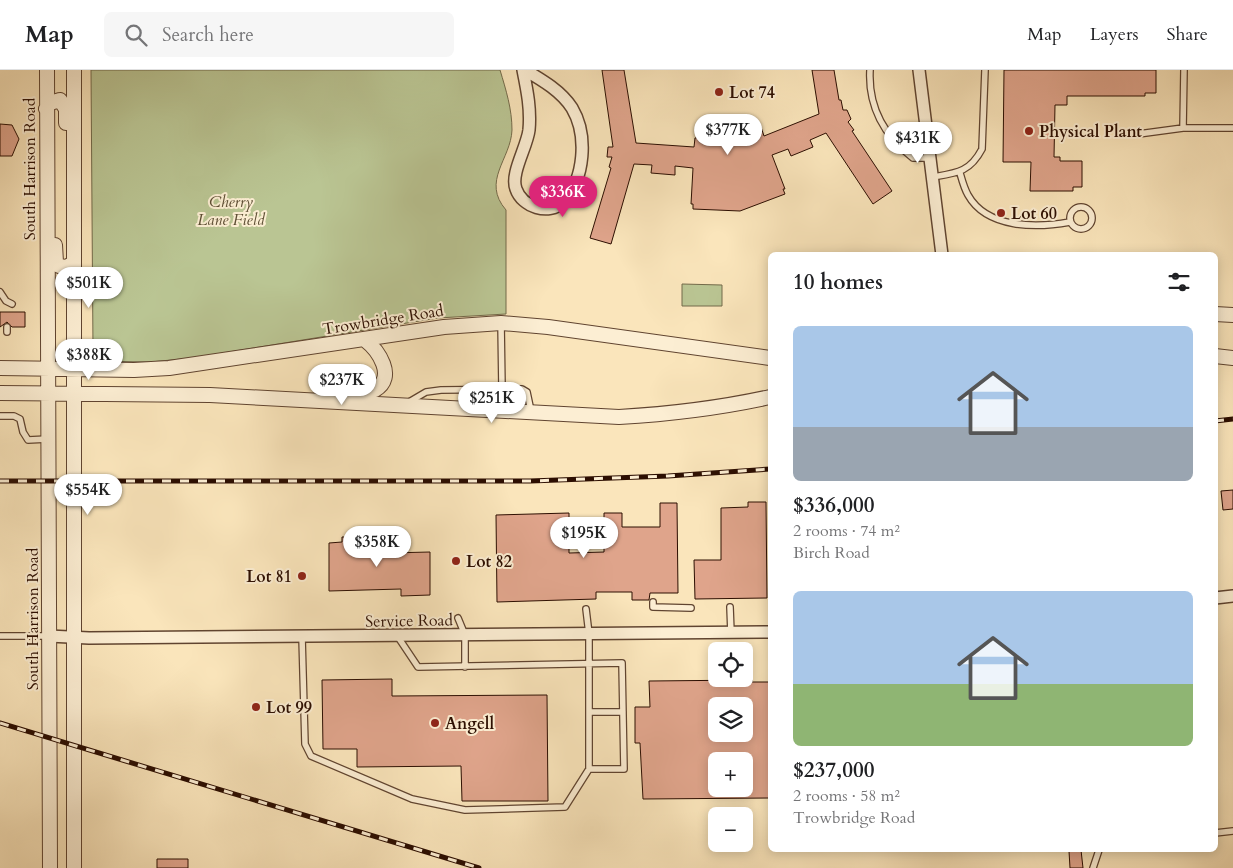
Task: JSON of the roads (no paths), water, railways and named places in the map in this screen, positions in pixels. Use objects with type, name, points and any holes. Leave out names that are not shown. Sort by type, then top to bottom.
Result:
[{"type":"street","name":"South Harrison Road","points":[[47,70],[50,868]]},
{"type":"street","points":[[74,70],[74,868]]},
{"type":"street","points":[[524,70],[541,79],[566,100],[572,109],[580,135],[581,159],[575,180],[562,202],[550,208],[532,206],[524,201],[516,189],[515,176],[526,145],[530,115],[524,70]]},
{"type":"street","points":[[919,70],[942,252]]},
{"type":"street","points":[[46,109],[50,104],[60,100],[66,109],[64,218],[74,256]]},
{"type":"street","points":[[46,183],[55,209],[56,262],[59,266],[66,267],[74,256]]},
{"type":"street","points":[[1218,314],[1233,315]]},
{"type":"street","name":"Trowbridge Road","points":[[0,368],[134,370],[178,367],[444,327],[501,322],[548,326],[768,358]]},
{"type":"street","points":[[210,394],[248,387],[363,392],[374,390],[380,385],[384,373],[383,360],[376,349],[365,340]]},
{"type":"street","points":[[1218,356],[1233,358]]},
{"type":"street","points":[[0,393],[210,394],[599,416],[666,414],[724,407],[768,397]]},
{"type":"street","points":[[1218,598],[1233,596]]},
{"type":"street","name":"Service Road","points":[[50,636],[74,638],[398,637],[768,632]]},
{"type":"lane","points":[[870,70],[873,103],[888,134],[912,158],[930,158]]},
{"type":"lane","points":[[933,177],[960,173],[978,157],[982,149],[985,70]]},
{"type":"lane","points":[[1183,128],[1184,70]]},
{"type":"lane","points":[[1131,134],[1183,128],[1233,128]]},
{"type":"lane","points":[[960,173],[967,194],[972,201],[984,212],[998,220],[1014,224],[1058,224],[1070,222]]},
{"type":"lane","points":[[0,292],[12,304]]},
{"type":"lane","points":[[501,322],[502,389]]},
{"type":"lane","points":[[405,404],[426,392],[441,390],[522,389],[527,392],[532,413]]},
{"type":"lane","points":[[0,416],[14,416],[20,420],[23,432],[28,440],[49,439]]},
{"type":"lane","points":[[653,602],[653,608],[691,608]]},
{"type":"lane","points":[[730,607],[731,633]]},
{"type":"lane","points":[[302,637],[305,744],[311,756],[412,799],[465,810],[565,808],[590,769],[589,634],[586,609]]},
{"type":"lane","points":[[458,618],[465,635],[465,667]]},
{"type":"lane","points":[[0,636],[50,636]]},
{"type":"lane","points":[[398,637],[418,667],[622,663],[624,769],[590,769]]},
{"type":"lane","points":[[589,712],[623,712]]},
{"type":"lane","points":[[1218,833],[1233,831]]},
{"type":"lane","points":[[1092,868],[1098,852]]},
{"type":"railway","points":[[1218,421],[1233,419]]},
{"type":"railway","points":[[0,481],[530,481],[668,476],[768,469]]},
{"type":"railway","points":[[0,723],[479,868]]},
{"type":"place","name":"Lot 74","points":[[719,92]]},
{"type":"place","name":"Physical Plant","points":[[1029,131]]},
{"type":"place","name":"Lot 60","points":[[1001,213]]},
{"type":"place","name":"Lot 82","points":[[456,561]]},
{"type":"place","name":"Lot 81","points":[[302,576]]},
{"type":"place","name":"Lot 99","points":[[256,707]]},
{"type":"place","name":"Angell","points":[[435,723]]},
{"type":"park label","name":"Cherry Lane Field","points":[[231,210]]}]
